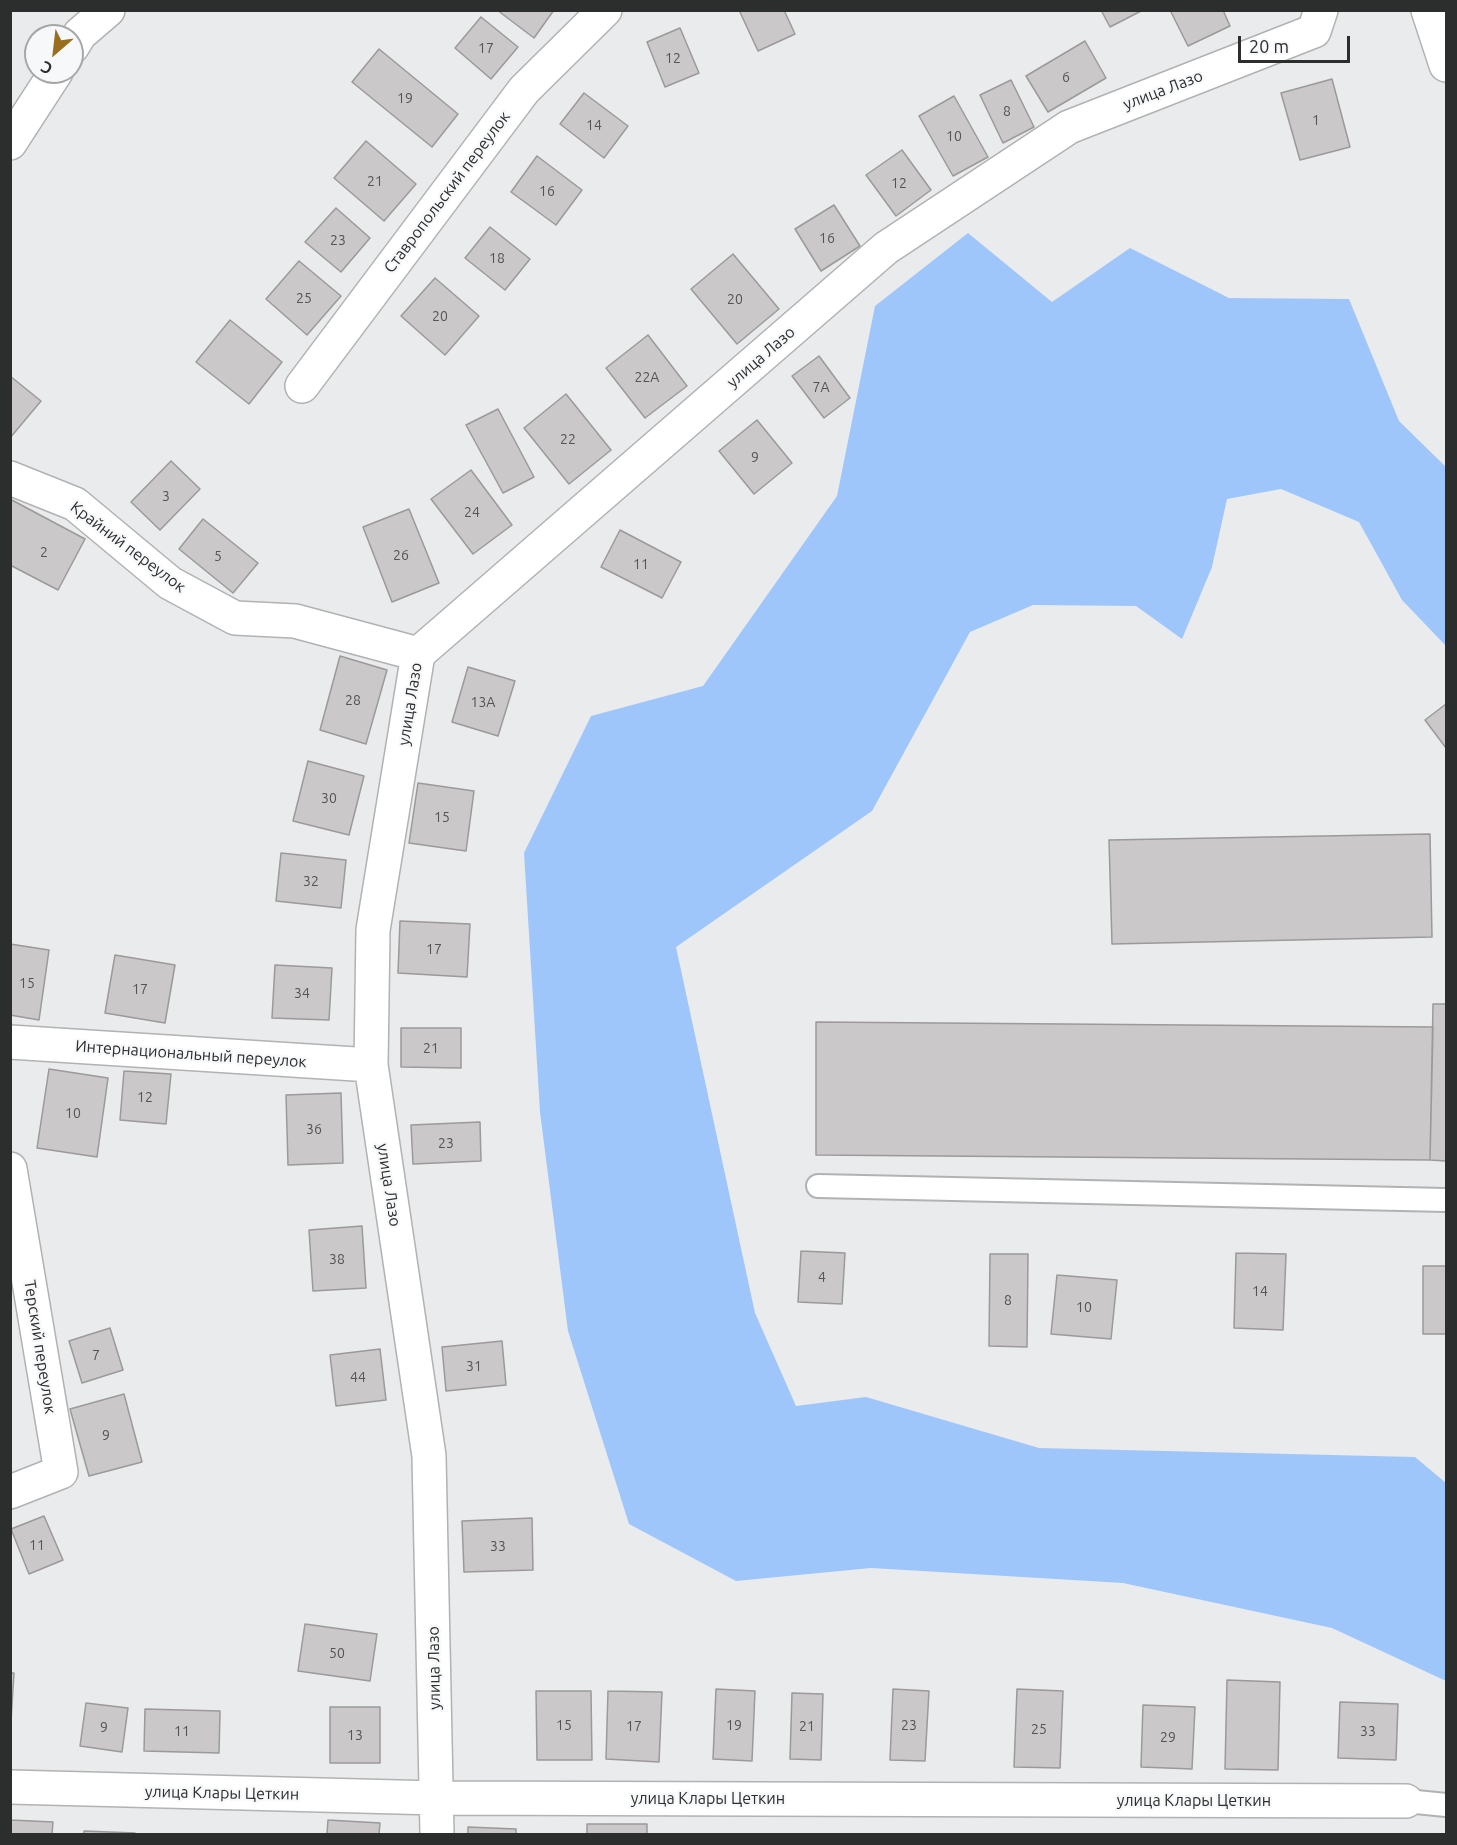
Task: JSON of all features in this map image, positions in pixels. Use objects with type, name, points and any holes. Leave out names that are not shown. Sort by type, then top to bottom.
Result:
[{"type":"street","points":[[84,31],[108,10]]},
{"type":"street","name":"Ставропольский переулок","points":[[302,386],[524,90],[605,10]]},
{"type":"street","name":"улица Лазо","points":[[437,1834],[429,1456],[371,1065],[373,930],[418,654],[886,248],[1069,127],[1314,31],[1321,10]]},
{"type":"street","points":[[1428,10],[1446,65]]},
{"type":"street","points":[[10,143],[48,84]]},
{"type":"street","name":"Крайний переулок","points":[[10,478],[75,504],[170,583],[235,618],[295,621],[418,654]]},
{"type":"street","name":"Интернациональный переулок","points":[[10,1042],[371,1065]]},
{"type":"street","name":"Терский переулок","points":[[10,1169],[61,1472],[10,1492]]},
{"type":"street","name":"улица Клары Цеткин","points":[[10,1787],[437,1798],[1406,1801]]},
{"type":"lane","points":[[818,1185],[1446,1200]]},
{"type":"lane","points":[[1406,1801],[1446,1805]]},
{"type":"shaded area","points":[[968,233],[1052,302],[1130,248],[1229,298],[1349,299],[1399,421],[1446,467],[1446,646],[1402,600],[1359,522],[1281,489],[1227,499],[1212,567],[1182,639],[1136,606],[1033,605],[970,632],[872,811],[676,947],[755,1313],[796,1406],[866,1397],[1039,1448],[1415,1457],[1446,1483],[1446,1681],[1332,1628],[1123,1583],[871,1568],[736,1581],[629,1524],[568,1331],[540,1112],[524,853],[591,716],[703,686],[837,496],[875,306]]},
{"type":"building","points":[[497,10],[554,10],[534,38]]},
{"type":"building","points":[[739,10],[784,10],[795,34],[758,51]]},
{"type":"building","points":[[1101,10],[1143,10],[1110,27]]},
{"type":"building","points":[[1170,10],[1223,10],[1230,26],[1188,46]]},
{"type":"building","points":[[481,17],[518,47],[491,79],[455,48]]},
{"type":"building","points":[[680,28],[699,73],[665,87],[647,42]]},
{"type":"building","points":[[1085,41],[1106,78],[1048,112],[1026,76]]},
{"type":"building","points":[[379,49],[458,114],[432,147],[352,82]]},
{"type":"building","points":[[1332,79],[1350,147],[1300,160],[1281,93]]},
{"type":"building","points":[[1011,80],[1034,127],[1003,143],[980,95]]},
{"type":"building","points":[[584,93],[628,126],[604,158],[560,124]]},
{"type":"building","points":[[954,96],[988,157],[953,176],[919,116]]},
{"type":"building","points":[[366,141],[416,184],[384,221],[334,178]]},
{"type":"building","points":[[902,150],[931,190],[896,216],[866,175]]},
{"type":"building","points":[[537,156],[582,190],[556,225],[511,192]]},
{"type":"building","points":[[834,205],[860,246],[821,271],[795,229]]},
{"type":"building","points":[[336,208],[370,238],[341,272],[305,242]]},
{"type":"building","points":[[490,227],[530,259],[505,290],[465,258]]},
{"type":"building","points":[[733,254],[779,309],[737,344],[691,289]]},
{"type":"building","points":[[299,261],[341,296],[307,335],[266,299]]},
{"type":"building","points":[[435,278],[479,316],[445,355],[401,316]]},
{"type":"building","points":[[230,320],[282,362],[249,404],[196,362]]},
{"type":"building","points":[[648,335],[687,386],[645,418],[606,368]]},
{"type":"building","points":[[819,356],[850,398],[824,418],[792,376]]},
{"type":"building","points":[[10,376],[41,401],[10,438]]},
{"type":"building","points":[[566,394],[611,450],[569,484],[524,428]]},
{"type":"building","points":[[498,409],[534,477],[503,493],[466,425]]},
{"type":"building","points":[[757,420],[792,463],[754,494],[719,451]]},
{"type":"building","points":[[171,461],[200,489],[160,530],[131,502]]},
{"type":"building","points":[[471,470],[512,525],[473,554],[431,499]]},
{"type":"building","points":[[10,499],[85,539],[58,590],[10,565]]},
{"type":"building","points":[[409,509],[439,583],[392,602],[363,527]]},
{"type":"building","points":[[203,519],[258,563],[233,593],[179,549]]},
{"type":"building","points":[[620,530],[681,562],[662,598],[601,567]]},
{"type":"building","points":[[340,656],[387,670],[366,744],[320,730]]},
{"type":"building","points":[[468,667],[515,681],[498,736],[452,722]]},
{"type":"building","points":[[1446,704],[1446,748],[1425,720]]},
{"type":"building","points":[[308,761],[364,776],[349,835],[293,821]]},
{"type":"building","points":[[418,783],[474,791],[466,851],[409,843]]},
{"type":"building","points":[[1430,834],[1432,937],[1112,944],[1109,840]]},
{"type":"building","points":[[281,853],[346,860],[341,908],[276,901]]},
{"type":"building","points":[[400,921],[470,924],[467,977],[398,973]]},
{"type":"building","points":[[10,944],[49,950],[39,1020],[10,1015]]},
{"type":"building","points":[[115,955],[175,965],[165,1023],[105,1013]]},
{"type":"building","points":[[275,965],[332,968],[329,1020],[272,1018]]},
{"type":"building","points":[[1433,1004],[1446,1004],[1446,1161],[1430,1160]]},
{"type":"building","points":[[816,1022],[1433,1027],[1430,1160],[816,1155]]},
{"type":"building","points":[[401,1028],[461,1028],[461,1068],[401,1067]]},
{"type":"building","points":[[49,1069],[108,1078],[97,1157],[37,1148]]},
{"type":"building","points":[[124,1071],[171,1074],[166,1124],[120,1120]]},
{"type":"building","points":[[341,1093],[343,1163],[288,1165],[286,1095]]},
{"type":"building","points":[[480,1122],[481,1161],[413,1164],[411,1125]]},
{"type":"building","points":[[362,1226],[366,1288],[313,1291],[309,1230]]},
{"type":"building","points":[[801,1251],[845,1253],[842,1304],[798,1302]]},
{"type":"building","points":[[1236,1253],[1286,1254],[1283,1330],[1234,1328]]},
{"type":"building","points":[[990,1254],[1028,1254],[1027,1347],[989,1346]]},
{"type":"building","points":[[1423,1266],[1446,1266],[1446,1334],[1423,1334]]},
{"type":"building","points":[[1057,1275],[1117,1280],[1111,1339],[1051,1334]]},
{"type":"building","points":[[110,1328],[123,1370],[82,1383],[69,1341]]},
{"type":"building","points":[[502,1341],[506,1385],[446,1391],[442,1347]]},
{"type":"building","points":[[380,1349],[386,1400],[336,1406],[330,1355]]},
{"type":"building","points":[[124,1394],[142,1462],[89,1476],[70,1409]]},
{"type":"building","points":[[44,1516],[63,1560],[29,1574],[11,1529]]},
{"type":"building","points":[[532,1518],[533,1570],[464,1572],[462,1521]]},
{"type":"building","points":[[305,1624],[377,1634],[370,1681],[298,1671]]},
{"type":"building","points":[[10,1673],[14,1673],[10,1737]]},
{"type":"building","points":[[1227,1680],[1280,1682],[1278,1770],[1225,1769]]},
{"type":"building","points":[[716,1689],[755,1691],[752,1761],[713,1759]]},
{"type":"building","points":[[893,1689],[929,1691],[925,1761],[890,1760]]},
{"type":"building","points":[[1017,1689],[1063,1691],[1060,1768],[1014,1767]]},
{"type":"building","points":[[536,1691],[591,1691],[592,1760],[537,1760]]},
{"type":"building","points":[[608,1691],[662,1692],[659,1762],[606,1759]]},
{"type":"building","points":[[792,1693],[823,1694],[821,1760],[790,1759]]},
{"type":"building","points":[[1340,1702],[1398,1704],[1396,1760],[1338,1758]]},
{"type":"building","points":[[86,1703],[128,1708],[122,1752],[80,1746]]},
{"type":"building","points":[[1143,1705],[1195,1707],[1192,1769],[1141,1767]]},
{"type":"building","points":[[330,1707],[380,1707],[380,1763],[330,1763]]},
{"type":"building","points":[[145,1709],[220,1711],[219,1753],[144,1751]]},
{"type":"building","points":[[11,1820],[53,1822],[52,1834],[10,1834]]},
{"type":"building","points":[[328,1820],[380,1823],[379,1834],[327,1834]]},
{"type":"building","points":[[587,1824],[647,1824],[647,1834],[587,1834]]},
{"type":"building","points":[[468,1827],[516,1829],[516,1834],[468,1834]]},
{"type":"building","points":[[84,1831],[135,1833],[135,1834],[84,1834]]}]
